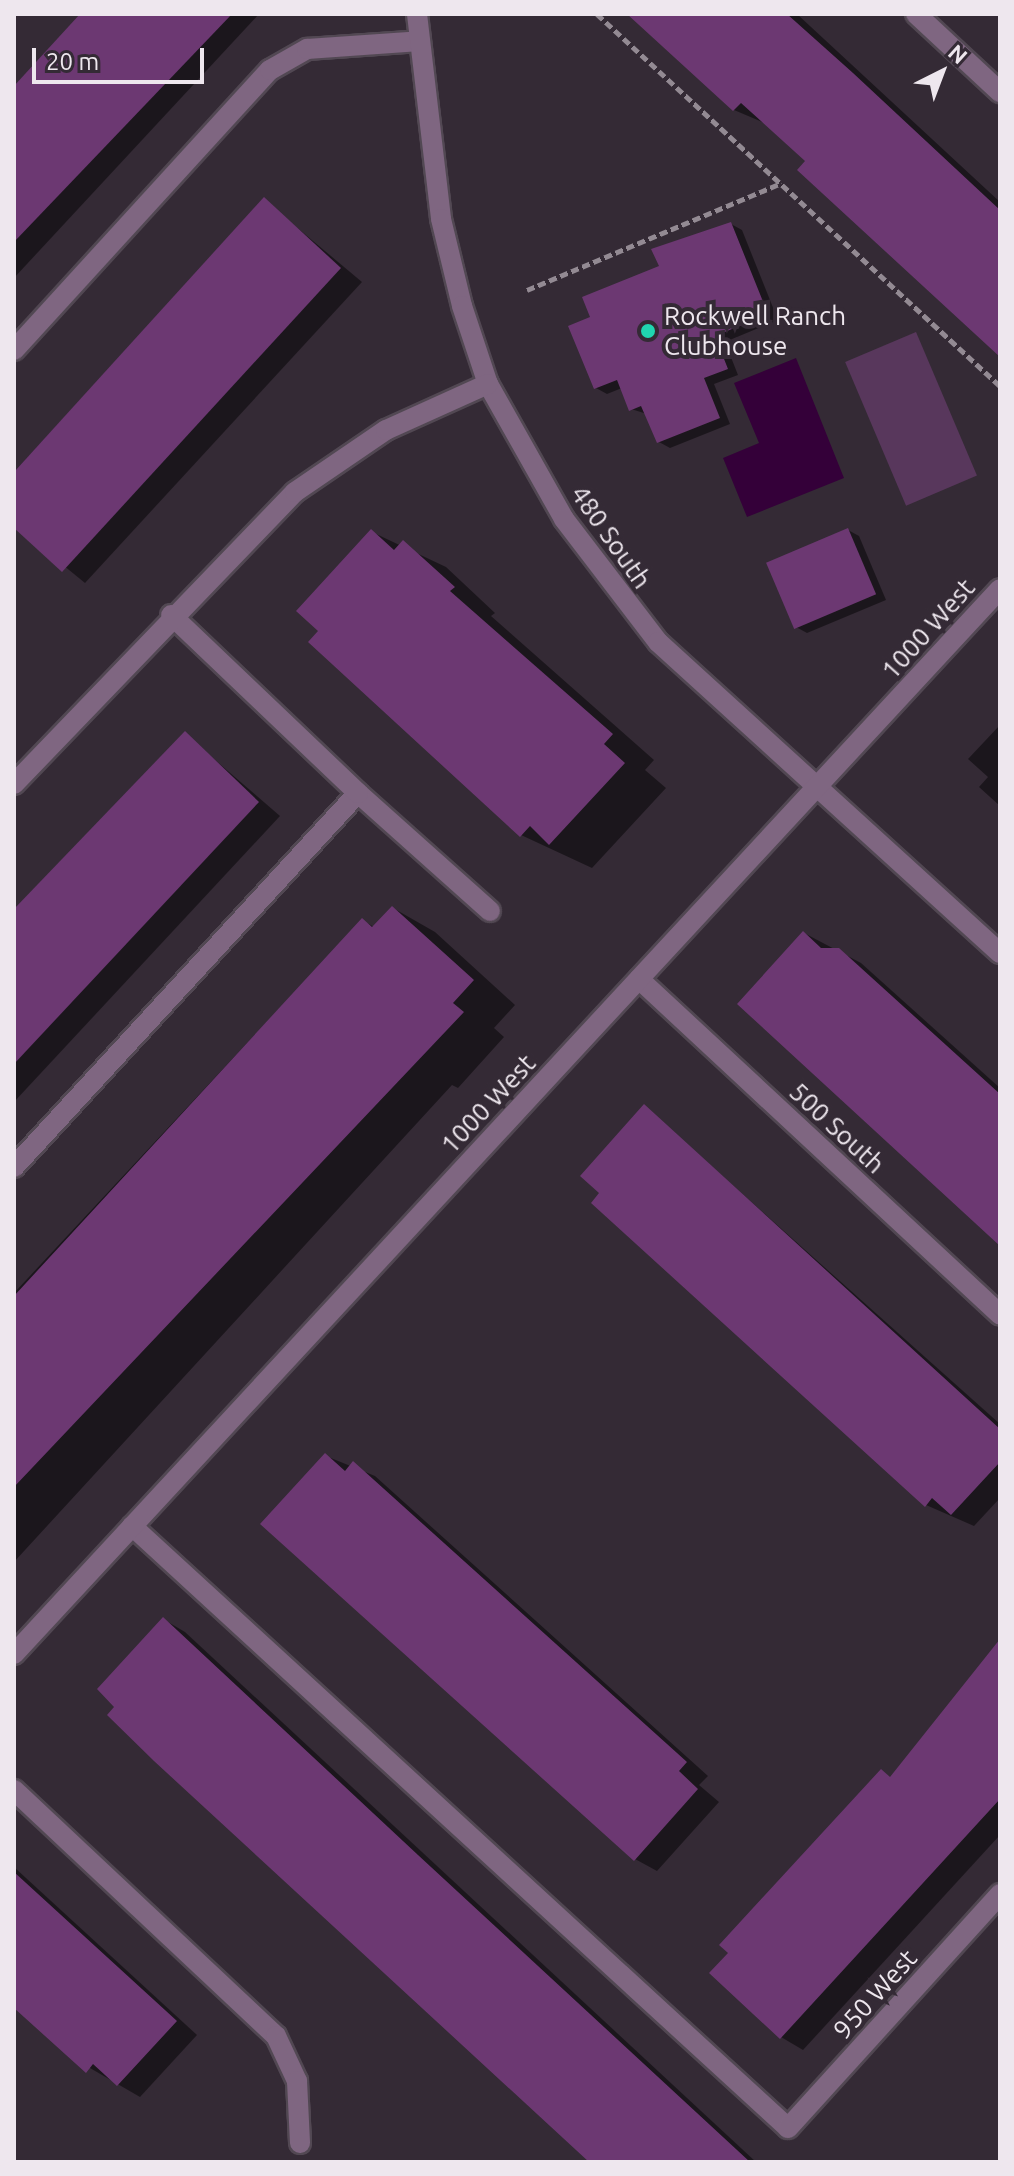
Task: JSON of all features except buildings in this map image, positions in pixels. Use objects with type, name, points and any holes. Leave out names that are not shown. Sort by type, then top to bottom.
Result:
[{"type":"street","name":"480 South","points":[[417,14],[442,228],[488,384],[609,583],[658,642],[1000,953]]},
{"type":"street","points":[[916,14],[1000,92]]},
{"type":"street","points":[[14,350],[270,70],[307,49],[420,41]]},
{"type":"street","points":[[14,784],[171,615],[307,483],[397,424],[488,384]]},
{"type":"street","name":"1000 West","points":[[14,1654],[1000,590]]},
{"type":"street","points":[[171,615],[358,793],[490,911]]},
{"type":"street","points":[[14,1167],[358,793]]},
{"type":"street","name":"500 South","points":[[639,979],[1000,1315]]},
{"type":"street","name":"950 West","points":[[132,1526],[788,2128],[1000,1894]]},
{"type":"street","points":[[14,1790],[276,2036],[297,2081],[300,2143]]},
{"type":"path","points":[[597,14],[1000,386]]},
{"type":"path","points":[[527,290],[781,183]]},
{"type":"shaded area","points":[[916,332],[977,476],[906,506],[845,362]]},
{"type":"shaded area","points":[[796,358],[844,478],[747,517],[723,458],[759,443],[734,383]]},
{"type":"place","name":"Rockwell Ranch Clubhouse","points":[[648,331]]}]
